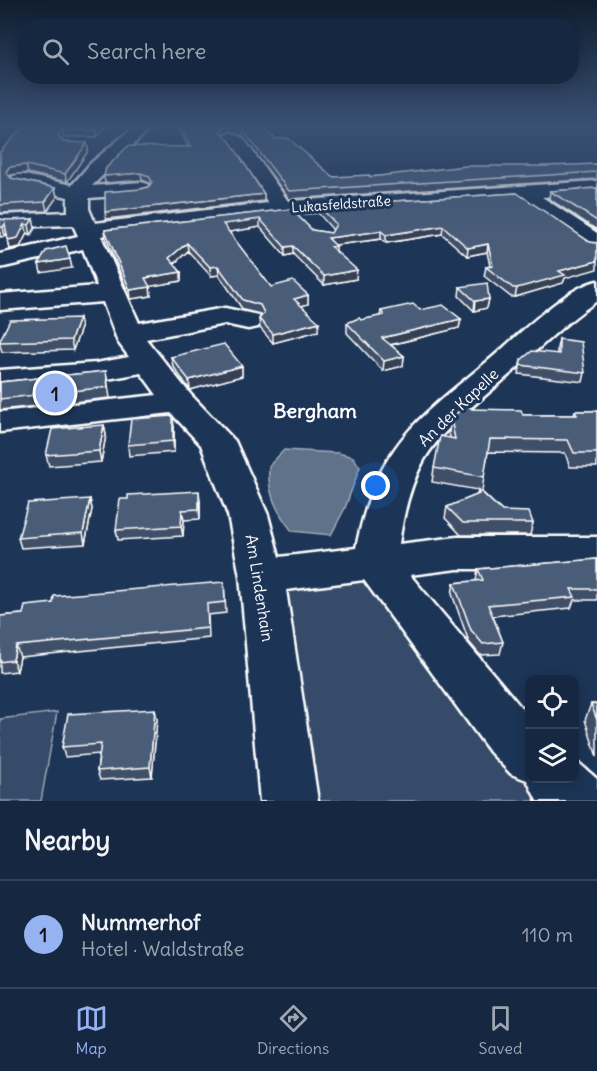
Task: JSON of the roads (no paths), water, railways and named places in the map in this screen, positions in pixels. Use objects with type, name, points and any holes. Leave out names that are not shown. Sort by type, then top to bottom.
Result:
[{"type":"street","points":[[83,215],[98,167],[101,163]]},
{"type":"street","points":[[254,163],[289,207],[317,227]]},
{"type":"street","points":[[20,180],[51,188],[83,215]]},
{"type":"street","name":"Lukasfeldstraße","points":[[83,215],[199,219],[289,207],[597,187]]},
{"type":"street","points":[[0,261],[83,215],[141,188]]},
{"type":"street","points":[[519,191],[597,243]]},
{"type":"street","points":[[7,220],[83,215]]},
{"type":"street","name":"Am Lindenhain","points":[[83,215],[111,292],[129,333],[147,363],[179,402],[217,441],[248,515],[262,576],[289,801]]},
{"type":"street","name":"An der Kapelle","points":[[375,563],[381,521],[398,473],[423,437],[555,319],[597,289]]},
{"type":"street","points":[[0,302],[111,292]]},
{"type":"street","points":[[129,333],[225,315],[248,321]]},
{"type":"street","points":[[0,380],[96,372],[147,363]]},
{"type":"street","points":[[0,422],[179,402]]},
{"type":"street","points":[[262,576],[457,553],[597,553]]},
{"type":"street","points":[[375,563],[508,734],[525,750]]},
{"type":"street","points":[[559,783],[578,801]]},
{"type":"place","name":"Nummerhof","points":[[55,393]]},
{"type":"district","name":"Bergham","points":[[315,411]]}]
